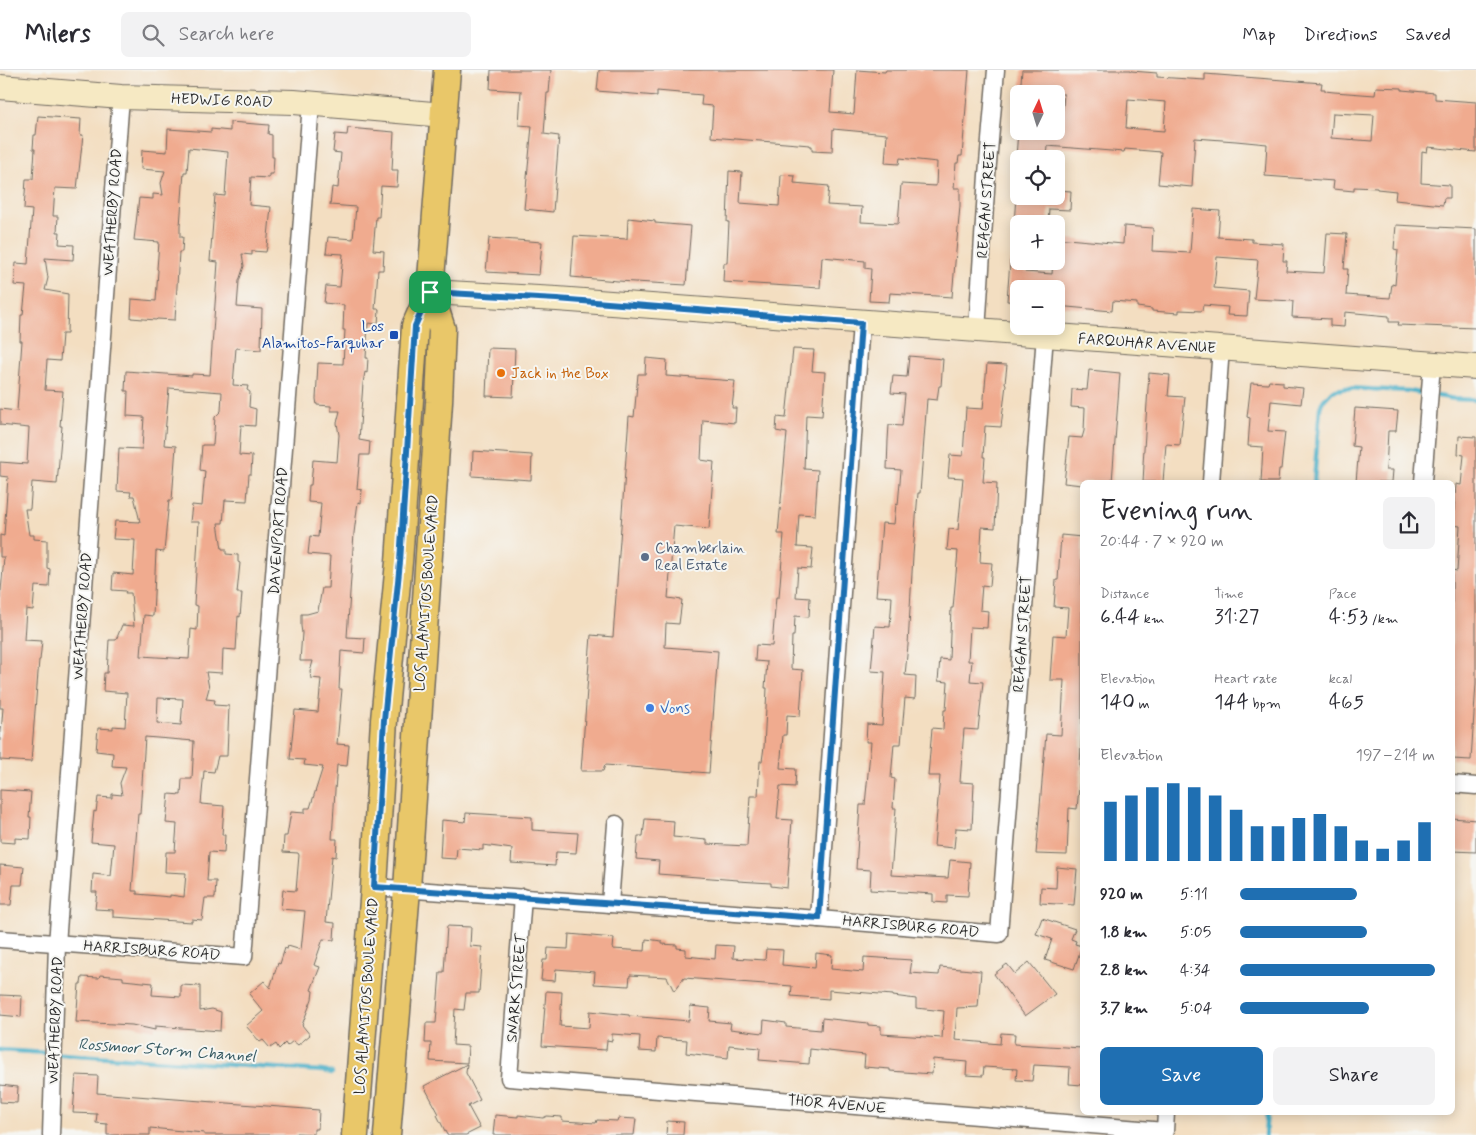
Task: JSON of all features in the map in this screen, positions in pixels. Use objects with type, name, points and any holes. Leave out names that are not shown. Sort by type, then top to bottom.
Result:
[{"type":"main road","name":"LOS ALAMITOS BOULEVARD","points":[[355,1135],[374,887],[384,720],[400,562],[415,326],[430,292],[447,70]]},
{"type":"main road","name":"LOS ALAMITOS BOULEVARD","points":[[387,1135],[407,889],[437,433],[442,329],[430,292]]},
{"type":"street","name":"REAGAN STREET","points":[[977,330],[996,70]]},
{"type":"street","name":"HEDWIG ROAD","points":[[0,87],[121,97],[294,102],[444,115]]},
{"type":"street","name":"WEATHERBY ROAD","points":[[51,1135],[57,944],[121,97]]},
{"type":"street","name":"DAVENPORT ROAD","points":[[244,957],[311,104]]},
{"type":"street","name":"FARQUHAR AVENUE","points":[[430,292],[1010,332]]},
{"type":"street","points":[[819,918],[861,323]]},
{"type":"street","name":"REAGAN STREET","points":[[999,934],[1045,335]]},
{"type":"street","name":"FARQUHAR AVENUE","points":[[1045,335],[1476,367]]},
{"type":"street","points":[[1211,480],[1221,348]]},
{"type":"street","points":[[1423,480],[1432,364]]},
{"type":"street","points":[[1455,784],[1476,786]]},
{"type":"street","points":[[610,904],[616,824]]},
{"type":"street","name":"HARRISBURG ROAD","points":[[374,887],[819,918],[999,934]]},
{"type":"street","name":"SNARK STREET","points":[[509,1078],[524,897]]},
{"type":"street","name":"HARRISBURG ROAD","points":[[0,938],[57,944],[244,957]]},
{"type":"street","name":"THOR AVENUE","points":[[509,1078],[1165,1131],[1166,1115]]},
{"type":"building","points":[[491,70],[551,70],[544,134],[559,136],[553,212],[524,209],[532,126],[519,125],[521,91],[490,89]]},
{"type":"building","points":[[599,70],[833,70],[830,112],[854,114],[857,70],[885,72],[886,70],[969,70],[962,156],[959,156],[958,163],[956,163],[954,188],[960,188],[960,206],[952,297],[890,293],[889,302],[869,301],[871,269],[865,268],[865,261],[822,257],[820,288],[723,282],[724,263],[727,263],[729,171],[742,172],[740,203],[779,206],[781,175],[795,176],[794,183],[829,186],[827,205],[862,207],[861,222],[898,224],[901,184],[936,186],[937,162],[900,158],[899,164],[885,163],[887,134],[833,129],[832,152],[812,151],[812,146],[810,145],[711,137],[713,106],[701,105],[702,95],[657,91],[657,96],[597,91]]},
{"type":"building","points":[[1022,70],[1131,70],[1157,73],[1157,77],[1205,80],[1205,74],[1322,83],[1321,89],[1325,89],[1325,91],[1375,95],[1376,87],[1402,88],[1402,90],[1435,93],[1435,99],[1476,102],[1476,152],[1428,147],[1427,152],[1422,151],[1421,183],[1450,185],[1450,198],[1444,198],[1443,205],[1395,200],[1396,191],[1354,187],[1354,191],[1333,189],[1334,181],[1265,176],[1267,144],[1195,138],[1192,187],[1158,184],[1161,152],[1125,149],[1124,152],[1047,146],[1047,150],[1017,150],[1017,140],[1065,140],[1065,85],[1021,85]],"holes":[[[1128,99],[1166,102],[1164,131],[1126,128]],[[1333,113],[1374,115],[1372,141],[1331,138]]]},
{"type":"building","points":[[38,116],[81,119],[80,135],[83,135],[77,189],[55,188],[53,216],[58,216],[57,232],[60,232],[59,244],[74,245],[73,260],[45,258],[48,278],[45,290],[68,294],[67,334],[62,334],[60,361],[47,360],[45,390],[63,391],[57,484],[32,482],[30,509],[25,509],[29,535],[34,535],[34,539],[47,540],[47,568],[50,569],[49,587],[35,586],[33,610],[26,609],[24,640],[42,641],[31,762],[0,760],[0,733],[3,708],[0,708],[0,591],[4,557],[0,557],[0,535],[4,536],[8,477],[0,476],[0,462],[27,464],[29,428],[0,425],[0,409],[17,411],[22,341],[20,341],[21,315],[23,315],[26,286],[14,285],[16,263],[28,264],[32,210],[24,209],[26,179],[33,179],[34,135],[36,135]]},
{"type":"building","points":[[230,122],[269,125],[268,134],[272,135],[272,157],[274,157],[273,174],[269,174],[269,178],[251,177],[249,205],[271,207],[266,252],[252,251],[252,255],[242,254],[244,266],[239,281],[237,307],[262,309],[261,350],[236,348],[233,385],[248,386],[247,390],[250,392],[249,407],[256,409],[255,426],[241,425],[239,455],[252,456],[247,501],[225,500],[223,523],[218,523],[222,549],[226,549],[226,554],[238,555],[238,562],[240,563],[237,593],[242,593],[240,617],[238,616],[236,650],[223,649],[222,673],[206,672],[209,688],[206,699],[215,700],[214,705],[229,706],[227,756],[218,756],[214,772],[204,771],[201,804],[224,806],[222,835],[225,835],[224,853],[209,852],[207,881],[216,881],[215,898],[205,898],[202,920],[192,919],[192,922],[113,917],[113,910],[95,909],[97,892],[92,892],[93,874],[111,876],[114,844],[91,842],[94,811],[96,812],[98,797],[112,798],[112,794],[122,795],[120,783],[126,767],[112,766],[113,753],[96,751],[98,728],[113,729],[113,726],[125,727],[127,693],[103,691],[104,673],[107,673],[109,640],[116,640],[122,625],[134,626],[131,593],[112,590],[113,573],[133,575],[135,540],[113,539],[115,521],[140,522],[134,496],[130,496],[131,492],[117,491],[119,448],[142,449],[144,417],[127,416],[128,391],[125,391],[126,371],[192,376],[192,374],[210,375],[218,262],[210,261],[215,195],[225,196],[228,152],[189,148],[187,172],[184,172],[180,226],[180,237],[183,237],[182,252],[179,252],[175,320],[156,320],[131,318],[132,299],[156,301],[159,242],[134,240],[139,198],[153,199],[153,194],[163,195],[161,183],[165,171],[141,169],[142,150],[167,152],[168,129],[211,132],[211,129],[230,131]],"holes":[[[169,388],[222,392],[221,411],[215,417],[213,445],[202,445],[200,470],[205,471],[202,506],[192,505],[190,522],[199,522],[194,605],[198,606],[197,630],[191,629],[189,659],[141,656],[144,615],[153,616],[156,551],[164,552],[169,500],[172,500],[176,446],[164,445]],[[158,698],[183,699],[181,725],[157,723]],[[145,737],[194,741],[192,779],[182,779],[181,795],[169,794],[166,823],[177,824],[175,852],[166,852],[165,872],[186,873],[184,897],[137,894],[137,891],[132,891],[138,814],[140,814]]]},
{"type":"building","points":[[348,128],[394,132],[392,170],[398,170],[397,187],[381,186],[379,217],[376,217],[373,250],[384,251],[383,270],[378,270],[375,309],[379,309],[378,324],[368,323],[367,373],[365,372],[363,383],[359,440],[370,442],[369,455],[360,455],[357,489],[362,490],[361,503],[358,502],[354,533],[347,637],[365,638],[364,653],[341,651],[339,689],[342,689],[337,744],[349,745],[347,766],[337,765],[335,790],[332,839],[337,839],[336,857],[332,856],[326,922],[335,923],[334,940],[323,939],[314,965],[320,967],[311,990],[313,991],[312,999],[302,1025],[310,1035],[298,1045],[293,1041],[287,1046],[285,1043],[279,1049],[276,1044],[270,1048],[263,1040],[260,1042],[246,1026],[263,1011],[249,994],[264,981],[270,988],[285,948],[287,949],[288,946],[301,950],[305,911],[281,909],[283,890],[296,891],[299,855],[298,853],[283,852],[284,836],[287,836],[291,812],[305,813],[305,808],[310,808],[323,767],[304,765],[305,760],[290,759],[295,710],[318,712],[321,679],[311,678],[310,672],[313,661],[300,661],[301,614],[318,611],[322,588],[328,588],[330,556],[308,554],[310,536],[318,537],[321,503],[308,502],[313,460],[337,462],[339,435],[337,423],[340,411],[331,411],[331,406],[317,405],[316,399],[318,363],[343,364],[344,305],[324,303],[326,286],[340,287],[343,254],[326,253],[328,237],[353,239],[356,207],[330,205],[332,187],[338,188],[341,153],[333,152],[335,134],[347,135]]},
{"type":"building","points":[[1065,191],[1071,191],[1070,210],[1049,209],[1049,215],[1015,215],[1015,205],[1065,205]]},
{"type":"building","points":[[1193,209],[1220,211],[1218,237],[1252,239],[1252,242],[1284,244],[1283,261],[1287,261],[1286,271],[1324,273],[1327,233],[1347,234],[1344,269],[1348,269],[1346,295],[1390,298],[1392,284],[1395,285],[1398,250],[1394,249],[1396,225],[1476,229],[1476,328],[1398,325],[1399,322],[1389,322],[1389,316],[1345,312],[1344,327],[1330,326],[1330,319],[1292,317],[1293,301],[1254,299],[1258,260],[1217,257],[1214,288],[1249,291],[1247,316],[1227,315],[1228,307],[1203,305],[1202,311],[1179,310],[1179,313],[1152,311],[1152,309],[1137,307],[1137,303],[1113,301],[1112,311],[1065,307],[1065,280],[1010,280],[1010,301],[1007,301],[1010,261],[1010,270],[1052,274],[1052,270],[1065,270],[1065,239],[1123,244],[1124,226],[1153,228],[1152,251],[1190,253]]},
{"type":"building","points":[[628,218],[655,221],[655,223],[691,226],[686,285],[571,277],[574,236],[627,239]]},
{"type":"building","points":[[489,238],[542,242],[539,275],[486,272]]},
{"type":"building","name":"Jack in the Box","points":[[488,348],[515,349],[513,397],[486,396]]},
{"type":"building","points":[[793,349],[814,350],[812,371],[825,372],[822,416],[806,415],[804,469],[818,470],[815,515],[799,514],[797,547],[813,548],[811,569],[798,568],[796,597],[810,598],[809,617],[795,616],[791,669],[803,670],[800,716],[787,715],[786,735],[783,735],[780,768],[796,769],[795,787],[780,786],[777,819],[792,820],[787,888],[771,886],[771,883],[658,874],[659,861],[636,859],[638,836],[643,836],[645,819],[674,821],[673,837],[707,840],[707,844],[747,846],[750,796],[758,796],[760,761],[762,761],[764,747],[767,688],[765,688],[767,662],[755,661],[756,645],[772,646],[776,597],[779,597],[784,534],[778,534],[787,433],[776,431],[777,417],[786,418]]},
{"type":"building","points":[[909,356],[943,359],[941,386],[939,386],[937,400],[927,399],[913,555],[905,675],[916,676],[915,699],[905,698],[901,744],[894,744],[891,778],[895,779],[893,808],[896,808],[891,875],[948,878],[950,860],[970,862],[968,896],[947,895],[947,903],[933,902],[933,894],[870,890],[871,870],[856,869],[860,805],[865,805],[871,742],[866,742],[867,724],[882,725],[885,672],[871,671],[875,626],[890,627],[892,597],[876,596],[882,523],[894,524],[896,504],[898,505],[901,470],[887,469],[888,440],[889,425],[902,426],[905,394],[891,393],[893,376],[907,377]]},
{"type":"building","points":[[646,358],[667,360],[666,376],[735,381],[732,408],[736,408],[735,423],[703,420],[701,460],[714,462],[709,529],[674,526],[668,598],[682,600],[679,624],[666,623],[665,647],[718,651],[709,773],[605,765],[603,771],[581,771],[591,635],[613,637],[629,416],[634,417],[638,374],[645,374]]},
{"type":"building","points":[[987,364],[1007,365],[1006,384],[1001,427],[985,426],[983,482],[997,483],[995,528],[982,527],[980,562],[992,563],[990,586],[982,585],[980,610],[988,611],[987,628],[970,627],[968,661],[972,661],[970,681],[983,682],[978,730],[964,729],[960,782],[974,783],[972,829],[956,828],[954,848],[934,846],[940,776],[928,776],[932,728],[943,729],[944,710],[946,710],[948,682],[938,681],[940,659],[949,660],[951,608],[953,608],[958,551],[947,550],[949,529],[958,530],[963,478],[948,477],[950,455],[963,456],[966,408],[983,409]]},
{"type":"building","points":[[1089,370],[1120,373],[1112,480],[1080,480],[1080,485],[1064,483],[1069,437],[1082,438],[1084,431],[1085,408],[1071,407],[1072,389],[1087,390]]},
{"type":"building","points":[[1149,373],[1170,375],[1168,396],[1185,397],[1180,445],[1166,444],[1163,480],[1143,480]]},
{"type":"building","points":[[1269,381],[1283,382],[1283,386],[1303,388],[1301,404],[1271,401],[1268,431],[1285,432],[1278,480],[1261,480],[1263,447],[1248,446],[1250,418],[1247,417],[1251,383],[1268,384]]},
{"type":"building","points":[[1355,408],[1398,411],[1396,431],[1388,431],[1386,470],[1393,470],[1392,480],[1356,480],[1359,447],[1352,446]]},
{"type":"building","points":[[1459,436],[1476,437],[1476,683],[1471,760],[1455,759],[1455,571],[1457,571],[1460,526],[1455,525],[1455,498],[1456,484],[1461,485],[1464,455],[1458,454]]},
{"type":"building","points":[[473,451],[532,455],[531,480],[472,476]]},
{"type":"building","points":[[1061,535],[1080,537],[1080,777],[1077,809],[1069,808],[1067,855],[1036,854],[1046,734],[1061,735],[1064,680],[1050,680],[1053,635],[1066,636],[1068,608],[1054,607],[1056,580],[1058,580]]},
{"type":"building","points":[[0,790],[31,792],[30,839],[15,838],[15,843],[0,842]]},
{"type":"building","points":[[466,813],[532,817],[532,830],[578,833],[576,853],[556,852],[555,866],[511,863],[512,849],[483,845],[483,850],[457,848],[456,859],[440,858],[442,820],[465,822]]},
{"type":"building","points":[[1455,818],[1476,820],[1476,852],[1455,851]]},
{"type":"building","points":[[0,865],[24,867],[22,885],[13,885],[11,905],[0,905]]},
{"type":"building","points":[[1057,867],[1077,869],[1074,905],[1040,903],[1041,887],[1056,888]]},
{"type":"building","points":[[1042,918],[1075,929],[1071,939],[1076,941],[1075,944],[1080,945],[1080,952],[1074,969],[1045,960],[1052,939],[1036,934]]},
{"type":"building","points":[[447,926],[471,927],[470,946],[482,947],[479,993],[466,993],[464,1010],[455,1009],[453,1045],[468,1046],[467,1063],[430,1061],[431,1043],[425,1043],[426,1023],[436,1023],[440,972],[444,972]]},
{"type":"building","points":[[569,934],[614,938],[613,949],[645,951],[646,939],[662,941],[662,944],[677,945],[677,948],[686,949],[686,956],[715,959],[716,945],[734,946],[733,958],[765,960],[766,949],[783,950],[782,965],[815,968],[816,953],[832,955],[831,969],[863,972],[864,957],[912,960],[910,973],[939,975],[940,967],[981,971],[978,1007],[957,1008],[955,1040],[1000,1044],[1001,1033],[1015,1034],[1014,1044],[1080,1048],[1080,1085],[1069,1084],[1070,1067],[1034,1065],[1032,1081],[1016,1080],[1017,1069],[984,1067],[983,1076],[966,1075],[967,1062],[933,1059],[932,1074],[890,1071],[890,1069],[864,1067],[865,1055],[810,1049],[809,1064],[759,1060],[760,1048],[729,1045],[728,1058],[686,1053],[687,1040],[657,1038],[656,1052],[639,1051],[640,1036],[612,1034],[612,1041],[607,1040],[606,1050],[542,1046],[546,991],[562,992],[560,1026],[589,1028],[590,1011],[689,1021],[690,1006],[710,1008],[709,1021],[731,1023],[730,1029],[763,1033],[764,1020],[786,1023],[786,1027],[821,1030],[822,1018],[881,1026],[881,1034],[942,1038],[944,1011],[916,1008],[916,999],[893,995],[829,990],[829,999],[791,996],[792,986],[684,978],[674,991],[667,977],[630,975],[629,986],[594,984],[595,972],[556,969],[555,981],[541,980],[543,960],[547,960],[548,948],[568,949]]},
{"type":"building","points":[[1029,962],[1055,994],[1025,1016],[994,974],[1007,964],[1015,974]]},
{"type":"building","points":[[100,975],[123,977],[123,980],[153,983],[152,995],[181,997],[181,985],[200,986],[200,1011],[212,1009],[221,1012],[220,1031],[155,1026],[155,1030],[132,1025],[76,1022],[79,984],[81,984],[82,977],[99,978]]},
{"type":"building","points":[[0,995],[22,996],[21,1017],[0,1015]]},
{"type":"building","points":[[467,1064],[466,1073],[480,1100],[468,1106],[480,1128],[466,1135],[447,1135],[437,1115],[439,1114],[424,1086]]},
{"type":"building","points":[[76,1075],[98,1076],[97,1093],[319,1110],[318,1129],[314,1129],[314,1134],[296,1133],[296,1135],[204,1135],[204,1133],[150,1128],[150,1135],[107,1135],[107,1124],[96,1123],[97,1114],[73,1113]]},
{"type":"building","points":[[0,1085],[18,1087],[17,1103],[0,1102]]},
{"type":"building","points":[[495,1115],[543,1118],[547,1116],[562,1117],[562,1121],[596,1123],[597,1120],[617,1121],[618,1118],[636,1119],[634,1135],[493,1135]]},
{"type":"building","points":[[667,1121],[684,1122],[683,1135],[666,1135]]},
{"type":"waterway","points":[[1314,480],[1320,408],[1322,402],[1332,391],[1346,388],[1409,391],[1455,399],[1476,400]]},
{"type":"waterway","name":"Rossmoor Storm Channel","points":[[0,1050],[332,1073]]},
{"type":"waterway","points":[[1265,1135],[1267,1115]]},
{"type":"place","name":"Los Alamitos-Farquhar","points":[[394,335]]},
{"type":"place","name":"Jack in the Box","points":[[501,373]]},
{"type":"place","name":"Chamberlain Real Estate","points":[[645,557]]},
{"type":"place","name":"Vons","points":[[650,708]]},
{"type":"route","points":[[430,292],[557,299],[861,323],[819,918],[374,887],[384,720],[400,562],[415,326],[430,292]]}]
